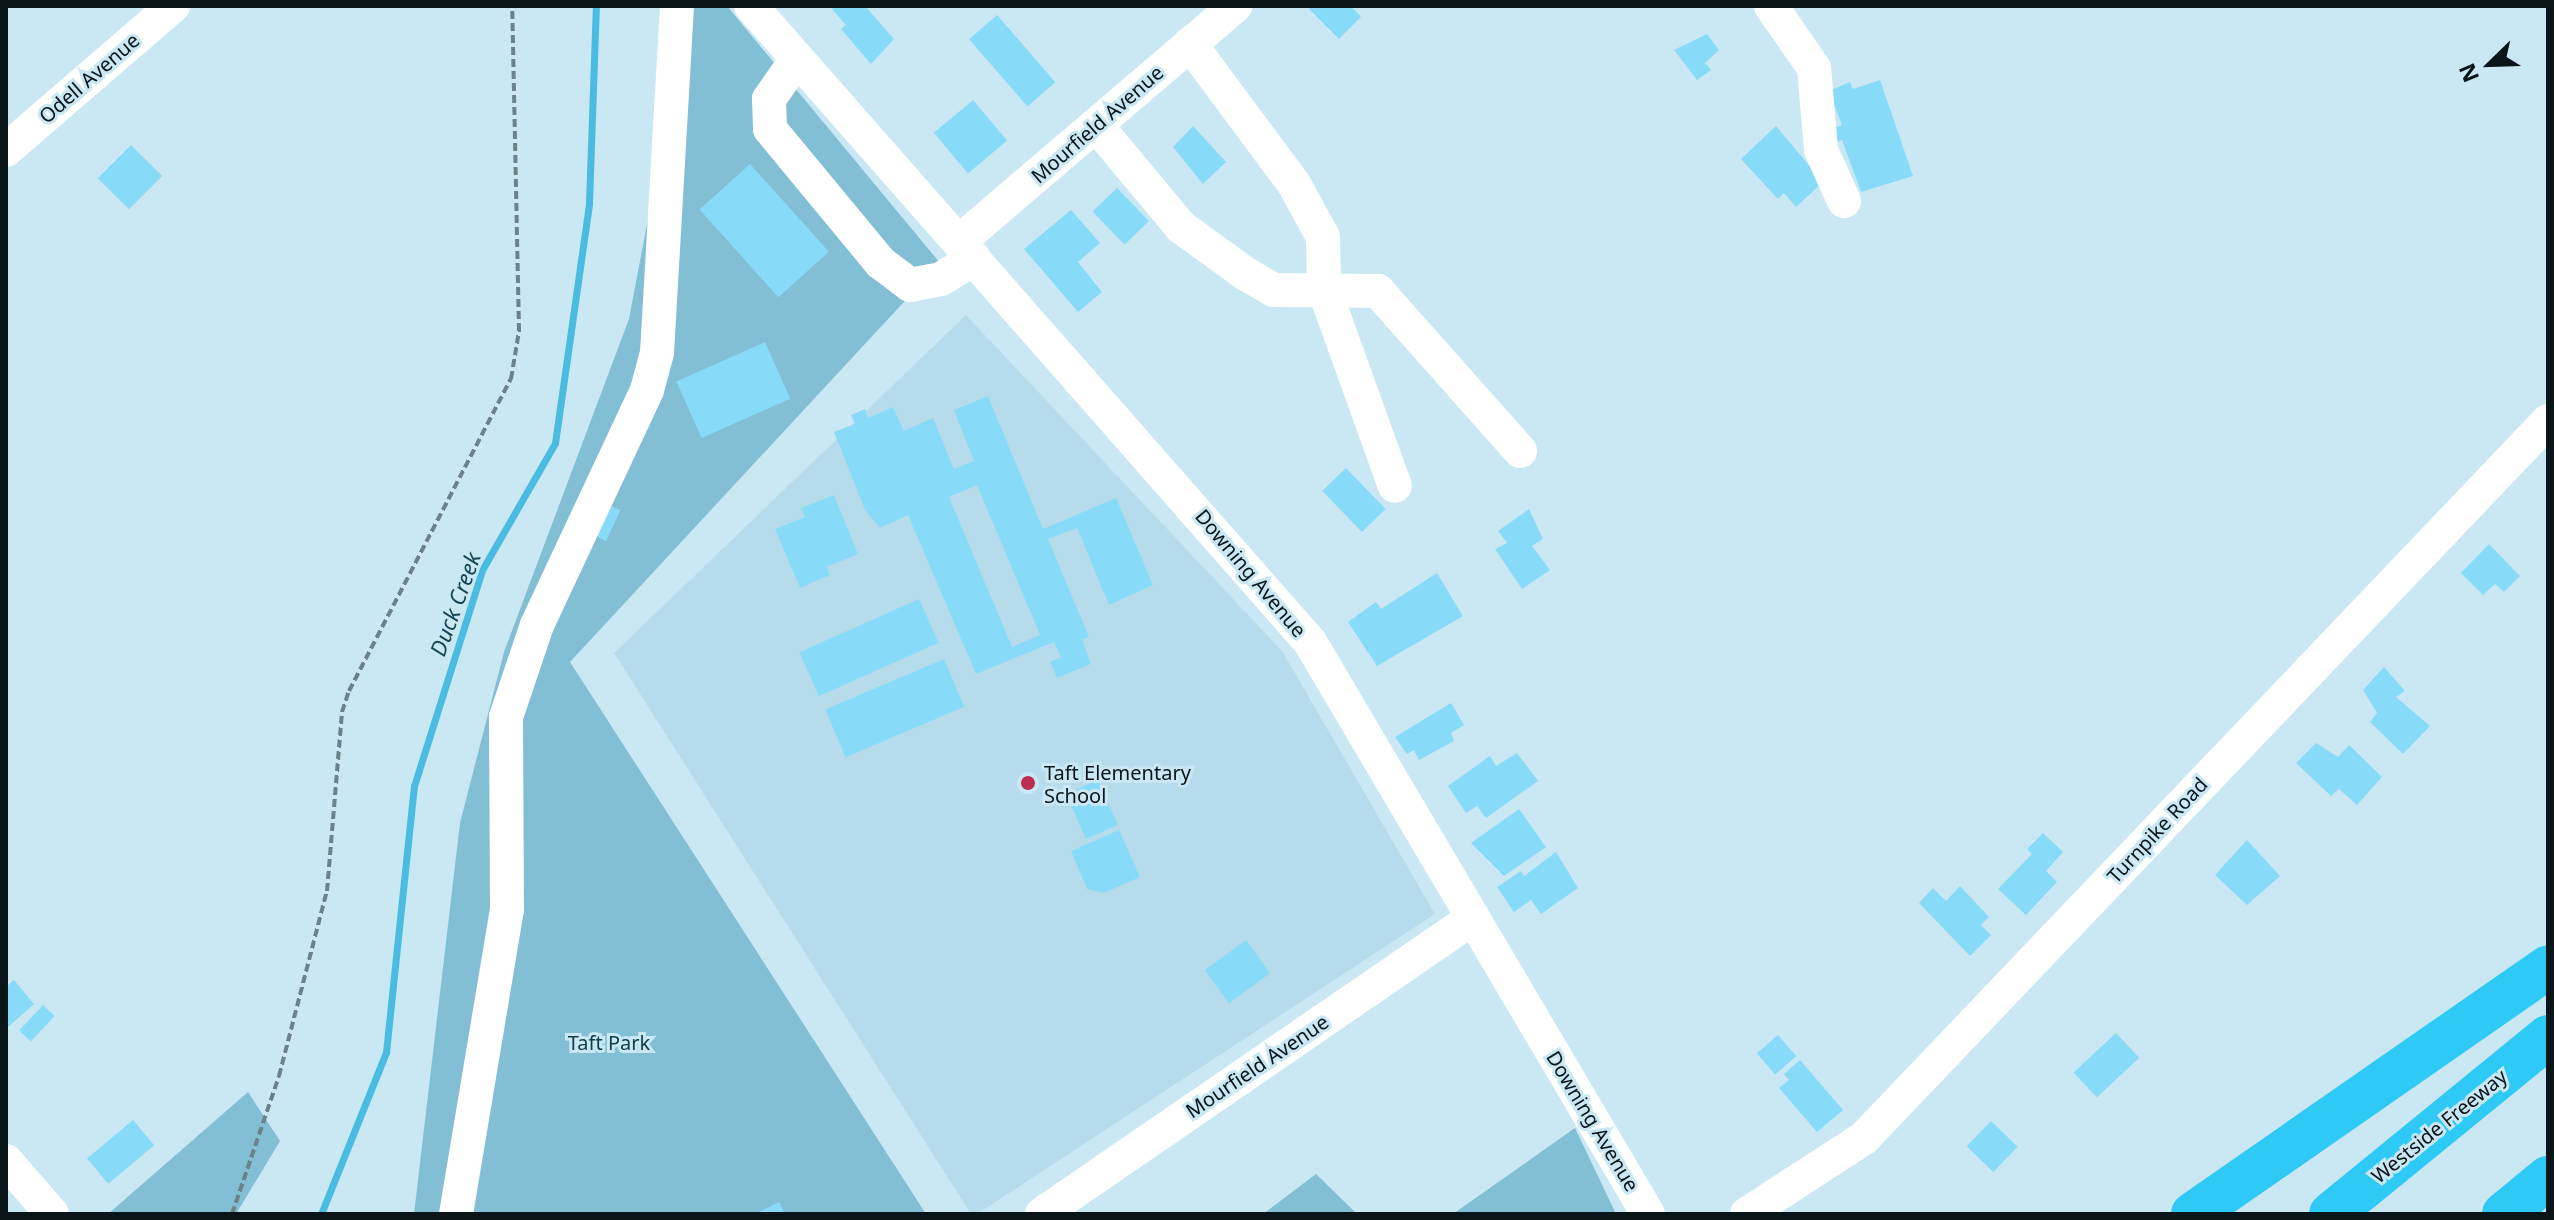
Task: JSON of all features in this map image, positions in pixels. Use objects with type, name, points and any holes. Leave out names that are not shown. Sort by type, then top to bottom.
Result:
[{"type":"highway","points":[[2193,1214],[2548,967]]},
{"type":"highway","name":"Westside Freeway","points":[[2331,1214],[2548,1037]]},
{"type":"highway","points":[[2504,1214],[2548,1178]]},
{"type":"street","name":"Odell Avenue","points":[[6,150],[173,6]]},
{"type":"street","points":[[456,1214],[507,910],[506,717],[537,625],[647,390],[657,353],[677,6]]},
{"type":"street","name":"Downing Avenue","points":[[751,6],[1310,642],[1648,1214]]},
{"type":"street","name":"Mourfield Avenue","points":[[797,59],[769,99],[770,129],[881,263],[910,285],[941,279],[1096,125],[1235,6]]},
{"type":"street","points":[[1771,6],[1814,68],[1821,150],[1844,201]]},
{"type":"street","points":[[1190,44],[1294,184],[1323,237],[1324,289],[1395,486]]},
{"type":"street","points":[[1096,125],[1181,227],[1274,290],[1378,291],[1520,451]]},
{"type":"street","name":"Turnpike Road","points":[[1747,1214],[1864,1138],[2548,421]]},
{"type":"street","name":"Mourfield Avenue","points":[[1042,1214],[1473,918]]},
{"type":"street","points":[[6,1161],[52,1214]]},
{"type":"path","points":[[232,1214],[279,1076],[327,891],[342,712],[514,365],[519,331],[512,6]]},
{"type":"shaded area","name":"Taft Elementary School","points":[[966,315],[1282,651],[1435,914],[977,1214],[971,1214],[614,653]]},
{"type":"green space","name":"Taft Park","points":[[693,6],[727,6],[940,263],[570,662],[926,1214],[414,1214],[460,823],[504,652],[629,319],[687,14]]},
{"type":"green space","points":[[248,1092],[280,1141],[236,1214],[108,1214]]},
{"type":"green space","points":[[1575,1128],[1616,1214],[1453,1214]]},
{"type":"green space","points":[[1316,1174],[1357,1214],[1263,1214]]},
{"type":"building","points":[[835,6],[865,6],[894,39],[871,64],[841,29],[846,25],[832,9]]},
{"type":"building","points":[[1312,6],[1351,6],[1361,17],[1339,39],[1309,9]]},
{"type":"building","points":[[997,15],[1055,82],[1027,106],[969,39]]},
{"type":"building","points":[[1707,34],[1719,50],[1705,63],[1711,70],[1697,80],[1674,50]]},
{"type":"building","points":[[1880,80],[1913,176],[1861,192],[1842,140],[1830,145],[1825,132],[1842,125],[1829,91],[1850,82],[1853,89]]},
{"type":"building","points":[[973,100],[1007,141],[968,173],[934,133]]},
{"type":"building","points":[[1193,126],[1226,162],[1203,184],[1173,147]]},
{"type":"building","points":[[1776,126],[1823,182],[1796,207],[1784,193],[1778,199],[1741,159]]},
{"type":"building","points":[[131,145],[162,176],[129,209],[98,178]]},
{"type":"building","points":[[750,164],[829,252],[778,297],[699,210]]},
{"type":"building","points":[[1117,188],[1149,221],[1124,245],[1093,212]]},
{"type":"building","points":[[1071,210],[1100,243],[1078,262],[1102,292],[1078,312],[1024,249]]},
{"type":"building","points":[[765,342],[790,399],[702,438],[676,381]]},
{"type":"building","points":[[988,396],[1043,529],[1116,498],[1153,585],[1109,605],[1077,528],[1048,539],[1089,637],[1082,640],[1091,664],[1057,678],[1050,662],[1061,657],[1054,642],[976,674],[908,515],[880,528],[865,510],[834,432],[855,424],[851,415],[865,409],[868,418],[893,407],[904,431],[933,418],[954,469],[974,461],[954,410]],"holes":[[[977,485],[1040,635],[1012,647],[949,497]]]},
{"type":"building","points":[[1346,468],[1386,509],[1362,532],[1322,491]]},
{"type":"building","points":[[834,495],[858,554],[827,567],[830,575],[800,588],[775,529],[805,517],[801,508]]},
{"type":"building","points":[[605,503],[620,510],[606,541],[591,534]]},
{"type":"building","points":[[1529,509],[1543,539],[1532,546],[1550,570],[1522,589],[1495,549],[1507,543],[1498,531]]},
{"type":"building","points":[[2489,544],[2520,576],[2504,592],[2495,584],[2483,595],[2461,573]]},
{"type":"building","points":[[1437,573],[1463,616],[1377,666],[1348,622],[1376,602],[1381,609]]},
{"type":"building","points":[[919,599],[939,643],[819,696],[799,652]]},
{"type":"building","points":[[944,659],[964,707],[846,757],[825,709]]},
{"type":"building","points":[[2384,667],[2405,691],[2396,697],[2430,726],[2403,754],[2370,722],[2377,713],[2363,690]]},
{"type":"building","points":[[1451,703],[1464,725],[1451,733],[1454,741],[1419,760],[1414,750],[1407,754],[1395,737]]},
{"type":"building","points":[[2316,743],[2338,757],[2349,745],[2382,777],[2357,805],[2339,789],[2331,796],[2296,763]]},
{"type":"building","points":[[1517,753],[1538,781],[1486,818],[1477,806],[1466,813],[1448,786],[1490,756],[1496,766]]},
{"type":"building","points":[[1098,780],[1118,825],[1086,839],[1066,794]]},
{"type":"building","points":[[1519,809],[1546,847],[1504,876],[1471,843]]},
{"type":"building","points":[[1119,830],[1140,877],[1104,893],[1087,889],[1071,851]]},
{"type":"building","points":[[2043,833],[2063,852],[2046,871],[2057,882],[2026,915],[1998,889],[2032,854],[2027,849]]},
{"type":"building","points":[[2247,840],[2280,876],[2247,905],[2215,875]]},
{"type":"building","points":[[1556,852],[1578,888],[1541,914],[1531,900],[1514,912],[1497,887],[1521,871],[1524,876]]},
{"type":"building","points":[[1960,886],[1989,917],[1981,925],[1991,935],[1970,956],[1919,903],[1933,888],[1946,901]]},
{"type":"building","points":[[1246,940],[1270,973],[1229,1003],[1205,970]]},
{"type":"building","points":[[14,980],[34,1004],[6,1029],[6,987]]},
{"type":"building","points":[[43,1005],[55,1016],[31,1042],[19,1031]]},
{"type":"building","points":[[2116,1033],[2139,1058],[2097,1097],[2074,1073]]},
{"type":"building","points":[[1778,1035],[1796,1056],[1775,1075],[1757,1053]]},
{"type":"building","points":[[1800,1060],[1843,1110],[1817,1132],[1779,1088],[1789,1080],[1784,1074]]},
{"type":"building","points":[[133,1120],[154,1145],[108,1184],[87,1159]]},
{"type":"building","points":[[1991,1121],[2018,1147],[1993,1172],[1967,1146]]},
{"type":"building","points":[[779,1202],[785,1214],[755,1214]]},
{"type":"waterway","name":"Duck Creek","points":[[321,1214],[386,1052],[414,786],[482,570],[555,443],[589,203],[596,6]]},
{"type":"place","name":"Taft Elementary School","points":[[1028,783]]}]
